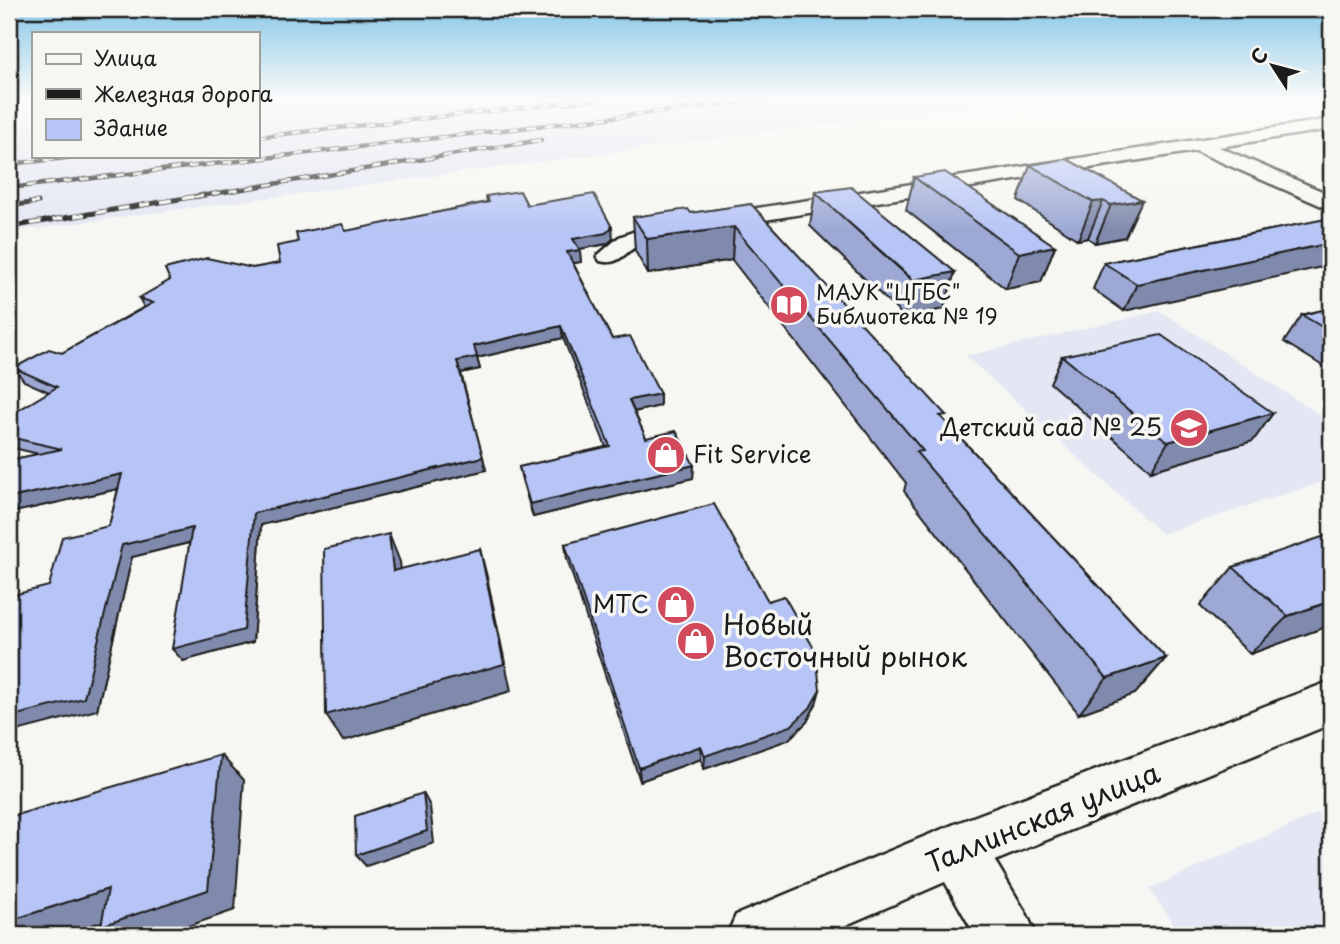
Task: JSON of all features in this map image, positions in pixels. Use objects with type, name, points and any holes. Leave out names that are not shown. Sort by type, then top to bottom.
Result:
[{"type":"street","points":[[608,256],[627,242],[665,229],[1210,143]]},
{"type":"street","points":[[1198,145],[1331,204]]},
{"type":"street","name":"Таллинская улица","points":[[756,935],[957,850],[1331,702]]},
{"type":"street","points":[[957,850],[1007,935]]},
{"type":"shaded area","points":[[9,143],[32,143],[32,158],[259,158],[259,143],[683,143],[9,232]]},
{"type":"shaded area","name":"Детский сад № 25","points":[[1160,311],[1331,422],[1331,479],[1162,534],[966,356]]},
{"type":"shaded area","points":[[1331,807],[1331,935],[1182,935],[1149,889]]},
{"type":"building","points":[[1067,159],[1142,200],[1111,205],[1103,201],[1093,202],[1030,165]]},
{"type":"building","points":[[945,172],[1055,246],[1019,253],[914,177]]},
{"type":"building","points":[[851,187],[955,272],[913,280],[815,192]]},
{"type":"building","points":[[520,191],[527,205],[594,194],[612,227],[606,233],[573,239],[580,250],[567,252],[612,339],[630,336],[660,394],[629,400],[646,438],[676,431],[694,465],[530,504],[519,467],[610,446],[561,326],[474,346],[477,357],[457,361],[483,457],[254,513],[244,630],[172,649],[192,528],[122,545],[84,698],[9,717],[9,596],[49,586],[62,537],[109,526],[122,474],[9,498],[9,460],[62,449],[9,437],[9,416],[57,387],[14,368],[49,349],[62,353],[153,303],[139,298],[170,280],[165,269],[207,258],[253,268],[280,263],[277,246],[298,242],[296,233],[342,224],[346,231],[489,202],[486,196]]},
{"type":"building","points":[[751,204],[946,415],[940,416],[1166,658],[1107,678],[916,452],[923,451],[734,227],[647,239],[633,217],[688,209],[691,213]]},
{"type":"building","points":[[1331,218],[1331,243],[1137,284],[1104,263]]},
{"type":"building","points":[[1331,308],[1331,332],[1302,315]]},
{"type":"building","points":[[1161,335],[1273,413],[1168,442],[1062,356]]},
{"type":"building","name":"Новый Восточный рынок","points":[[714,504],[768,601],[784,596],[816,652],[820,690],[810,708],[791,726],[705,756],[701,746],[639,768],[565,544]]},
{"type":"building","points":[[389,534],[393,571],[480,549],[504,664],[326,715],[324,549]]},
{"type":"building","points":[[1331,534],[1331,601],[1288,616],[1233,567]]},
{"type":"building","points":[[221,755],[208,890],[101,926],[108,889],[9,921],[9,817]]},
{"type":"building","points":[[423,793],[427,831],[356,855],[355,816]]},
{"type":"railway","points":[[9,188],[392,143]]},
{"type":"railway","points":[[194,197],[522,143]]},
{"type":"railway","points":[[9,164],[68,158]]},
{"type":"railway","points":[[9,227],[204,195]]},
{"type":"railway","points":[[9,206],[38,202]]},
{"type":"place","name":"МАУК \"ЦГБС\" Библиотека № 19","points":[[789,305]]},
{"type":"place","name":"Детский сад № 25","points":[[1189,428]]},
{"type":"place","name":"Fit Service","points":[[666,455]]},
{"type":"place","name":"МТС","points":[[676,605]]},
{"type":"place","name":"Новый Восточный рынок","points":[[696,641]]}]
